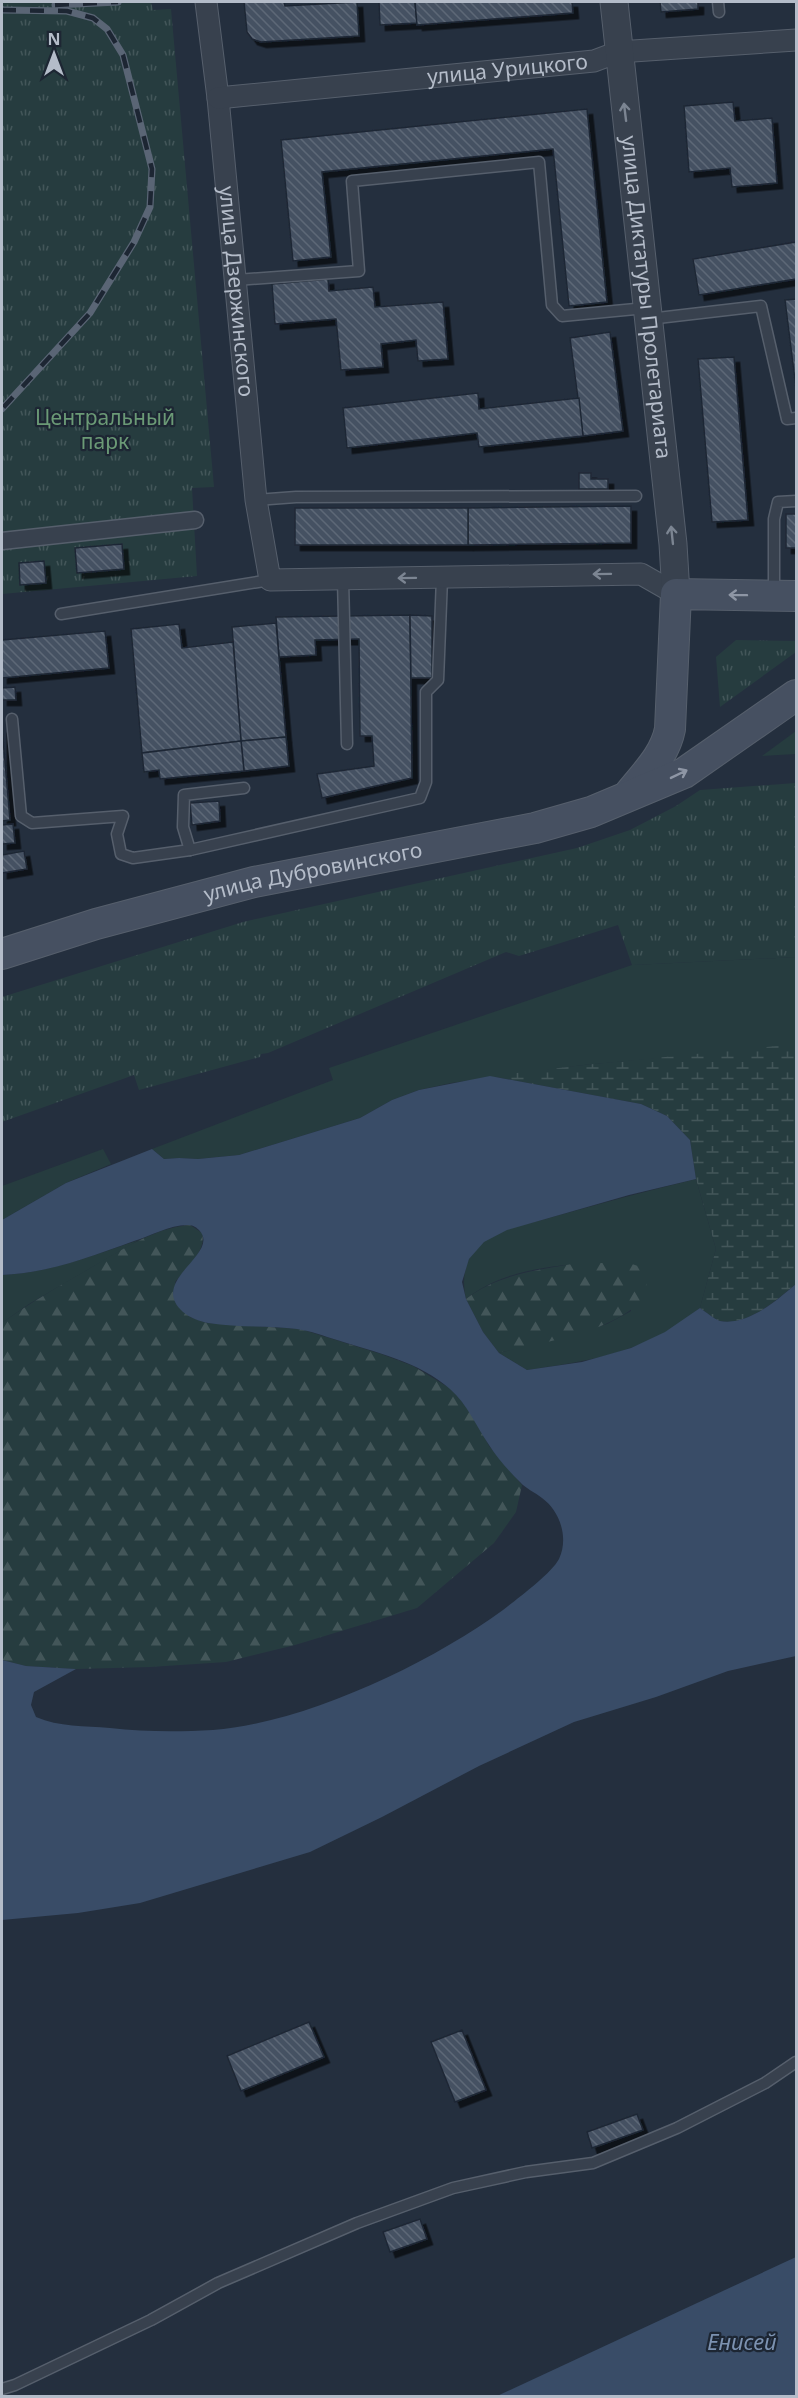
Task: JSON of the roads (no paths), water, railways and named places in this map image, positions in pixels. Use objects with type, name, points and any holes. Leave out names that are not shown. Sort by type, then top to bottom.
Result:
[{"type":"main road","points":[[676,594],[785,596]]},
{"type":"main road","name":"улица Дубровинского","points":[[626,797],[662,754],[668,742],[676,594]]},
{"type":"main road","name":"улица Дубровинского","points":[[2,954],[96,924],[254,882],[535,828],[591,813],[684,772],[796,695]]},
{"type":"street","name":"улица Дзержинского","points":[[206,2],[218,98],[256,500],[270,580]]},
{"type":"street","name":"улица Диктатуры Пролетариата","points":[[614,2],[673,544],[676,594]]},
{"type":"street","name":"улица Урицкого","points":[[218,98],[594,61],[618,52],[796,40]]},
{"type":"street","points":[[2,541],[195,520]]},
{"type":"street","points":[[270,580],[641,574],[676,594]]},
{"type":"lane","points":[[236,280],[359,271],[352,181],[539,162],[552,305],[562,316],[648,314],[761,306],[787,419],[796,418]]},
{"type":"lane","points":[[256,500],[296,497],[636,496]]},
{"type":"lane","points":[[785,596],[774,519],[778,501],[796,501]]},
{"type":"lane","points":[[12,719],[21,816],[32,823],[123,816],[117,834],[121,854],[133,858],[190,850],[420,798],[426,782],[426,692],[438,680],[441,578]]},
{"type":"lane","points":[[343,579],[347,744]]},
{"type":"lane","points":[[61,614],[270,580]]},
{"type":"lane","points":[[190,850],[183,826],[184,795],[244,788]]},
{"type":"lane","points":[[2,2390],[151,2320],[218,2283],[357,2223],[453,2188],[526,2172],[593,2163],[677,2128],[765,2083],[796,2062]]},
{"type":"water","points":[[490,1076],[641,1104],[667,1116],[690,1140],[696,1179],[629,1195],[507,1230],[484,1242],[469,1259],[462,1282],[466,1299],[483,1332],[499,1353],[527,1370],[582,1362],[631,1348],[665,1332],[700,1308],[720,1321],[741,1320],[761,1310],[796,1284],[796,1656],[728,1671],[656,1697],[574,1722],[479,1766],[310,1852],[140,1903],[78,1913],[2,1920],[2,1660],[26,1666],[76,1669],[34,1692],[31,1705],[36,1717],[54,1723],[162,1731],[213,1730],[249,1725],[287,1716],[365,1688],[439,1651],[503,1610],[541,1579],[559,1559],[563,1534],[554,1510],[522,1484],[503,1464],[456,1395],[425,1372],[382,1354],[307,1331],[208,1323],[183,1312],[174,1300],[174,1289],[178,1278],[201,1248],[203,1239],[195,1227],[180,1225],[53,1268],[2,1275],[2,1220],[66,1183],[152,1149],[164,1159],[198,1159],[239,1155],[360,1118],[392,1100],[419,1090]]},
{"type":"water","name":"Енисей","points":[[796,2257],[796,2396],[497,2396]]},
{"type":"railway","points":[[55,5],[118,2]]},
{"type":"railway","points":[[2,10],[67,11],[93,18],[107,29],[123,55],[152,169],[150,207],[134,242],[90,313],[2,409]]},
{"type":"park label","name":"Центральный парк","points":[[105,430]]}]
